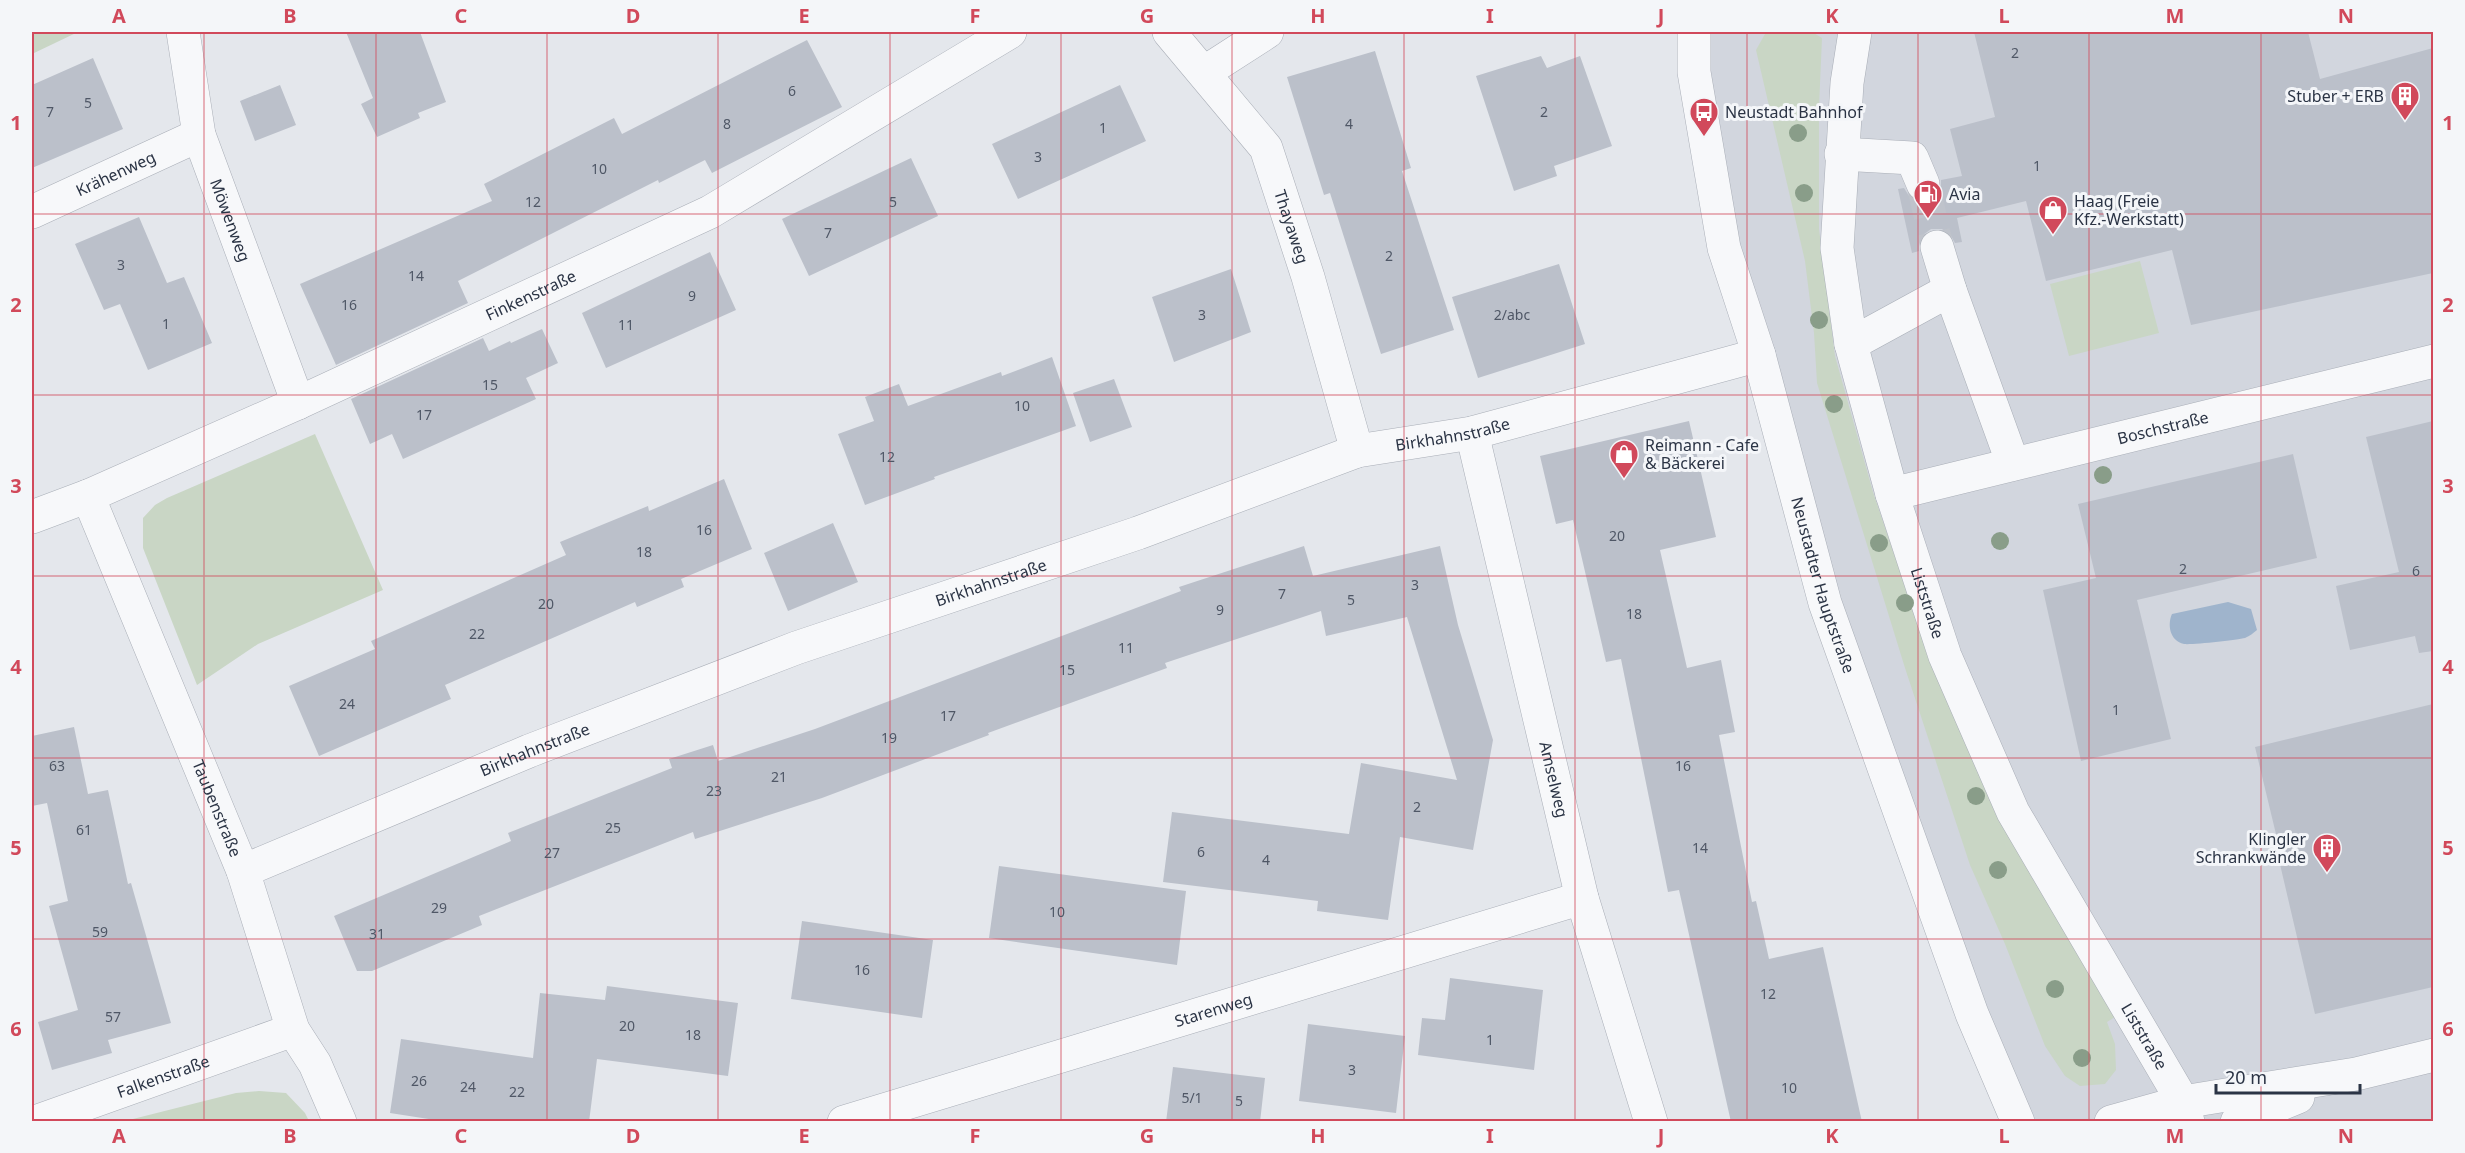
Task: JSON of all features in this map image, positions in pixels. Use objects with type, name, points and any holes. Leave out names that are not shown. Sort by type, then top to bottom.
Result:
[{"type":"street","name":"Möwenweg","points":[[183,32],[199,135],[298,403]]},
{"type":"street","name":"Finkenstraße","points":[[32,517],[88,496],[298,403],[710,212],[1010,32]]},
{"type":"street","name":"Thayaweg","points":[[1169,32],[1205,72],[1266,148],[1308,278],[1357,451]]},
{"type":"street","points":[[1205,72],[1267,32]]},
{"type":"street","name":"Neustadter Hauptstraße","points":[[1694,32],[1694,72],[1724,248],[1759,355],[1825,603],[1972,1014],[2018,1122]]},
{"type":"street","name":"Liststraße","points":[[1855,32],[1847,83],[1841,154],[1837,249],[1851,344],[1892,494],[1945,656],[2013,812],[2185,1112]]},
{"type":"street","name":"Krähenweg","points":[[32,212],[199,135]]},
{"type":"street","points":[[1841,154],[1912,158],[1923,184]]},
{"type":"street","points":[[1937,247],[1950,290],[2013,464]]},
{"type":"street","points":[[1851,344],[1950,290]]},
{"type":"street","name":"Birkhahnstraße","points":[[243,871],[529,751],[785,653],[1138,533],[1357,451],[1472,433],[1759,355]]},
{"type":"street","name":"Boschstraße","points":[[1892,494],[2433,361]]},
{"type":"street","name":"Amselweg","points":[[1472,433],[1582,898],[1651,1122]]},
{"type":"street","name":"Taubenstraße","points":[[88,496],[243,871],[293,1030],[315,1064],[340,1122]]},
{"type":"street","name":"Starenweg","points":[[844,1122],[1582,898]]},
{"type":"street","name":"Falkenstraße","points":[[34,1114],[293,1030]]},
{"type":"street","points":[[2111,1122],[2185,1112],[2243,1113],[2356,1074],[2433,1055]]},
{"type":"shaded area","points":[[1694,32],[2433,32],[2433,1121],[2018,1121],[1972,1014],[1759,355]]},
{"type":"green space","points":[[32,32],[78,32],[32,54]]},
{"type":"green space","points":[[1812,32],[1822,38],[1819,107],[1819,229],[1835,356],[1873,492],[1923,639],[2115,1017],[2107,1022],[2115,1044],[2116,1070],[2105,1084],[2080,1086],[2065,1076],[2045,1046],[2005,944],[1970,865],[1905,668],[1817,383],[1814,333],[1805,261],[1756,50],[1765,34]]},
{"type":"green space","points":[[2140,261],[2159,333],[2069,356],[2050,284]]},
{"type":"green space","points":[[315,434],[383,590],[258,644],[197,685],[143,548],[143,518],[155,505],[167,498]]},
{"type":"green space","points":[[259,1091],[286,1093],[305,1113],[309,1121],[125,1121],[236,1093]]},
{"type":"water","points":[[2228,602],[2251,609],[2257,630],[2245,638],[2196,644],[2184,644],[2173,636],[2170,628],[2172,614]]},
{"type":"building","points":[[346,32],[420,32],[446,102],[418,113],[420,118],[377,137],[361,104],[373,98]]},
{"type":"building","points":[[1974,32],[2308,32],[2320,79],[2433,48],[2433,273],[2191,325],[2172,250],[2046,281],[2026,201],[1957,218],[1962,242],[1955,243],[1950,234],[1942,229],[1931,229],[1923,235],[1919,242],[1919,251],[1912,253],[1898,189],[1904,188],[1911,199],[1920,202],[1931,201],[1938,195],[1941,180],[1962,176],[1950,129],[1995,117]]},
{"type":"building","points":[[807,40],[842,107],[712,173],[705,160],[659,183],[658,180],[458,281],[468,303],[336,365],[300,284],[492,201],[484,184],[614,118],[622,134]]},
{"type":"building","points":[[1375,51],[1411,168],[1402,171],[1454,330],[1381,354],[1330,193],[1324,195],[1287,77]]},
{"type":"building","points":[[1541,56],[1547,68],[1580,56],[1612,146],[1554,166],[1557,176],[1514,191],[1476,76]]},
{"type":"building","points":[[93,58],[123,129],[32,168],[32,85]]},
{"type":"building","points":[[280,85],[296,125],[255,141],[240,101]]},
{"type":"building","points":[[1120,85],[1146,141],[1018,199],[992,144]]},
{"type":"building","points":[[911,158],[938,216],[809,276],[782,219]]},
{"type":"building","points":[[139,217],[167,283],[184,277],[212,343],[148,370],[120,304],[104,310],[75,244]]},
{"type":"building","points":[[710,252],[736,310],[606,368],[582,313]]},
{"type":"building","points":[[1559,264],[1585,344],[1478,378],[1452,297]]},
{"type":"building","points":[[1231,269],[1251,332],[1174,362],[1152,297]]},
{"type":"building","points":[[542,329],[558,363],[526,378],[536,399],[403,459],[392,434],[370,444],[351,399],[483,338],[489,351]]},
{"type":"building","points":[[1052,357],[1076,426],[934,477],[935,479],[865,505],[838,434],[874,421],[865,397],[899,384],[908,406],[1001,372],[1002,376]]},
{"type":"building","points":[[1114,379],[1132,427],[1090,442],[1073,393]]},
{"type":"building","points":[[1689,421],[1716,537],[1660,550],[1687,668],[1721,660],[1735,732],[1719,735],[1752,902],[1756,901],[1769,959],[1823,947],[1862,1122],[1731,1122],[1679,890],[1668,892],[1621,659],[1606,662],[1573,520],[1556,524],[1540,456]]},
{"type":"building","points":[[2433,421],[2433,651],[2419,653],[2415,636],[2350,650],[2336,586],[2399,572],[2366,437]]},
{"type":"building","points":[[2293,454],[2317,558],[2137,600],[2171,739],[2081,761],[2043,590],[2096,578],[2078,504]]},
{"type":"building","points":[[724,479],[752,549],[681,579],[684,587],[637,607],[635,602],[445,685],[451,699],[319,756],[289,686],[375,649],[371,641],[566,555],[560,542],[648,506],[649,511]]},
{"type":"building","points":[[833,523],[858,582],[788,611],[764,553]]},
{"type":"building","points":[[1304,546],[1313,576],[1440,546],[1458,625],[1493,740],[1473,850],[1400,837],[1388,920],[1317,911],[1318,901],[1163,882],[1172,812],[1349,834],[1361,763],[1457,780],[1407,617],[1326,636],[1321,611],[1165,663],[1167,668],[988,733],[989,735],[822,798],[695,839],[693,832],[479,916],[482,925],[372,971],[357,971],[334,916],[511,841],[508,833],[672,768],[669,759],[713,745],[718,761],[815,729],[1181,591],[1179,587]]},
{"type":"building","name":"Klingler Schrankwände","points":[[2433,704],[2433,987],[2315,1014],[2255,747]]},
{"type":"building","points":[[74,727],[88,794],[108,790],[128,884],[131,883],[171,1023],[108,1040],[112,1053],[52,1070],[38,1022],[78,1010],[49,906],[68,901],[47,803],[32,806],[32,736]]},
{"type":"building","points":[[999,866],[1186,891],[1177,965],[989,938]]},
{"type":"building","points":[[802,921],[933,940],[922,1018],[791,999]]},
{"type":"building","points":[[1450,978],[1543,990],[1534,1070],[1418,1055],[1422,1018],[1445,1020]]},
{"type":"building","points":[[607,986],[738,1003],[728,1076],[597,1059],[589,1122],[448,1122],[390,1113],[401,1039],[533,1058],[540,993],[605,1000]]},
{"type":"building","points":[[1308,1024],[1405,1036],[1396,1113],[1299,1101]]},
{"type":"building","points":[[1173,1067],[1265,1078],[1260,1122],[1166,1122]]},
{"type":"tunnel","points":[[1923,184],[1937,247]]},
{"type":"place","name":"Stuber + ERB","points":[[2405,122]]},
{"type":"place","name":"Neustadt Bahnhof","points":[[1704,138]]},
{"type":"place","name":"Avia","points":[[1928,220]]},
{"type":"place","name":"Haag (Freie Kfz.-Werkstatt)","points":[[2053,236]]},
{"type":"place","name":"Reimann - Cafe & Bäckerei","points":[[1624,480]]},
{"type":"place","name":"Klingler Schrankwände","points":[[2327,874]]}]
